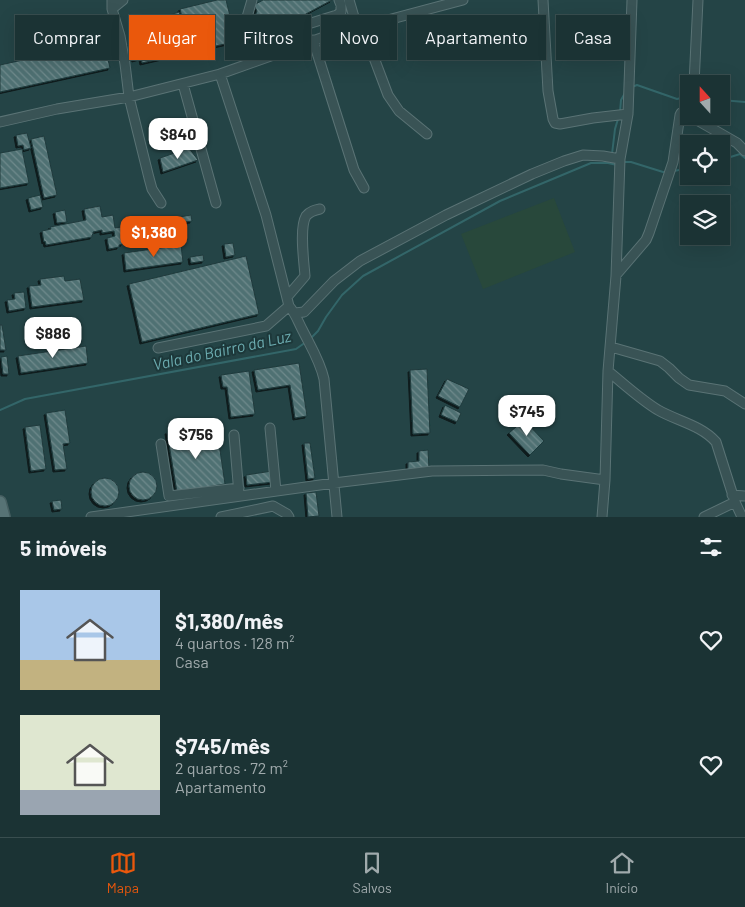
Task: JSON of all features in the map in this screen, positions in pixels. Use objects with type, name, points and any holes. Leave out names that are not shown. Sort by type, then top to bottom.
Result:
[{"type":"main road","points":[[0,502],[4,517]]},
{"type":"street","points":[[123,0],[112,4],[120,36],[129,97],[152,189],[161,203]]},
{"type":"street","points":[[248,15],[252,0]]},
{"type":"street","points":[[311,23],[341,12],[339,0]]},
{"type":"street","points":[[350,0],[356,15]]},
{"type":"street","points":[[397,17],[463,0]]},
{"type":"street","points":[[543,0],[548,91],[555,123],[560,124],[628,114]]},
{"type":"street","points":[[602,517],[608,371],[616,276],[620,159],[628,114],[632,0]]},
{"type":"street","points":[[694,75],[698,0]]},
{"type":"street","points":[[321,38],[313,40],[354,170],[364,188]]},
{"type":"street","points":[[0,122],[57,109],[129,97],[220,74],[258,60]]},
{"type":"street","points":[[374,60],[388,95],[399,111],[428,134]]},
{"type":"street","points":[[220,74],[266,215],[290,306],[323,373],[337,517]]},
{"type":"street","points":[[182,84],[216,203]]},
{"type":"street","points":[[616,276],[646,240],[673,162],[680,115]]},
{"type":"street","points":[[705,125],[737,143],[745,151]]},
{"type":"street","points":[[290,306],[304,312],[334,281],[360,261],[446,215],[532,174],[583,155],[620,159]]},
{"type":"street","points":[[158,348],[266,326],[290,306],[305,276],[302,229],[310,212],[320,209]]},
{"type":"street","points":[[611,347],[660,361],[688,385],[725,391],[745,404]]},
{"type":"street","points":[[608,371],[657,409],[682,420],[710,436],[716,442],[733,499],[742,517]]},
{"type":"street","points":[[270,428],[276,491]]},
{"type":"street","points":[[234,435],[239,492]]},
{"type":"street","points":[[161,444],[169,496],[276,491],[441,470],[542,470],[604,480]]},
{"type":"street","points":[[91,517],[239,492]]},
{"type":"street","points":[[704,517],[733,499],[745,496]]},
{"type":"street","points":[[221,517],[273,506],[289,517]]},
{"type":"green space","points":[[554,198],[575,252],[483,289],[461,234]]},
{"type":"building","points":[[217,0],[226,0],[230,15],[225,15],[225,44],[215,46],[215,15],[182,15],[180,9]]},
{"type":"building","points":[[263,0],[332,0],[304,15],[255,15],[257,11],[254,5]]},
{"type":"building","points":[[179,12],[180,15],[169,15]]},
{"type":"building","points":[[23,60],[108,60],[110,68],[0,92],[0,65]]},
{"type":"building","points":[[141,60],[155,60],[142,63]]},
{"type":"building","points":[[27,133],[31,148],[24,150],[23,145],[18,146],[16,135]]},
{"type":"building","points":[[44,136],[57,195],[44,198],[31,139]]},
{"type":"building","points":[[189,148],[198,160],[163,172],[160,158]]},
{"type":"building","points":[[22,149],[29,183],[0,188],[0,153]]},
{"type":"building","points":[[40,195],[43,207],[31,210],[28,198]]},
{"type":"building","points":[[100,206],[102,217],[113,215],[115,228],[191,215],[192,221],[185,222],[186,226],[122,238],[123,244],[109,249],[107,238],[115,236],[114,231],[102,233],[102,230],[93,232],[92,237],[46,245],[42,231],[51,229],[50,227],[86,220],[84,209]]},
{"type":"building","points":[[65,210],[67,222],[57,223],[55,212]]},
{"type":"building","points":[[233,243],[235,255],[226,257],[224,244]]},
{"type":"building","points":[[181,245],[183,262],[126,270],[124,253]]},
{"type":"building","points":[[203,255],[204,261],[191,263],[190,257]]},
{"type":"building","points":[[246,256],[259,314],[142,342],[129,284]]},
{"type":"building","points":[[64,276],[65,281],[80,279],[84,300],[32,307],[29,286],[41,285],[40,279]]},
{"type":"building","points":[[24,292],[26,308],[9,311],[7,300],[15,299],[14,293]]},
{"type":"building","points":[[0,325],[2,325],[6,350],[0,350]]},
{"type":"building","points":[[86,346],[88,363],[21,373],[18,356]]},
{"type":"building","points":[[7,356],[9,374],[3,374],[1,357]]},
{"type":"building","points":[[299,363],[307,416],[295,418],[290,385],[258,390],[254,370]]},
{"type":"building","points":[[427,369],[430,433],[413,434],[410,370]]},
{"type":"building","points":[[249,371],[255,414],[231,417],[227,387],[223,387],[221,375]]},
{"type":"building","points":[[447,379],[469,389],[460,407],[438,396]]},
{"type":"building","points":[[445,405],[461,413],[457,422],[441,415]]},
{"type":"building","points":[[65,410],[70,443],[63,444],[67,469],[55,470],[46,413]]},
{"type":"building","points":[[524,420],[544,441],[530,455],[509,433]]},
{"type":"building","points":[[40,425],[46,469],[31,471],[25,427]]},
{"type":"building","points":[[217,430],[225,484],[177,492],[167,432],[177,431],[178,437]]},
{"type":"building","points":[[304,443],[310,443],[315,478],[308,479]]},
{"type":"building","points":[[428,450],[429,469],[408,471],[408,462],[419,461],[419,451]]},
{"type":"building","points":[[272,471],[273,482],[247,485],[246,475]]},
{"type":"building","points":[[143,472],[153,476],[157,486],[153,496],[143,500],[133,496],[129,486],[133,476]]},
{"type":"building","points":[[105,478],[115,482],[119,492],[115,502],[105,506],[95,502],[91,492],[95,482]]},
{"type":"building","points":[[316,492],[319,516],[308,517],[306,493]]},
{"type":"building","points":[[61,500],[62,509],[54,510],[52,501]]},
{"type":"waterway","points":[[632,87],[637,85],[677,99],[680,98]]},
{"type":"waterway","points":[[620,112],[621,100],[625,93]]},
{"type":"waterway","points":[[730,101],[745,102]]},
{"type":"waterway","points":[[612,154],[618,119]]},
{"type":"waterway","points":[[730,157],[740,154],[745,158]]},
{"type":"waterway","name":"Vala do Bairro da Luz","points":[[310,339],[318,331],[342,295],[363,276],[500,201],[591,163],[608,163],[609,160]]},
{"type":"waterway","points":[[623,162],[631,162],[667,172]]},
{"type":"waterway","points":[[608,163],[617,165]]},
{"type":"waterway","points":[[674,171],[680,170]]},
{"type":"waterway","name":"Vala do Bairro da Luz","points":[[0,410],[25,399],[296,349],[306,342]]}]
